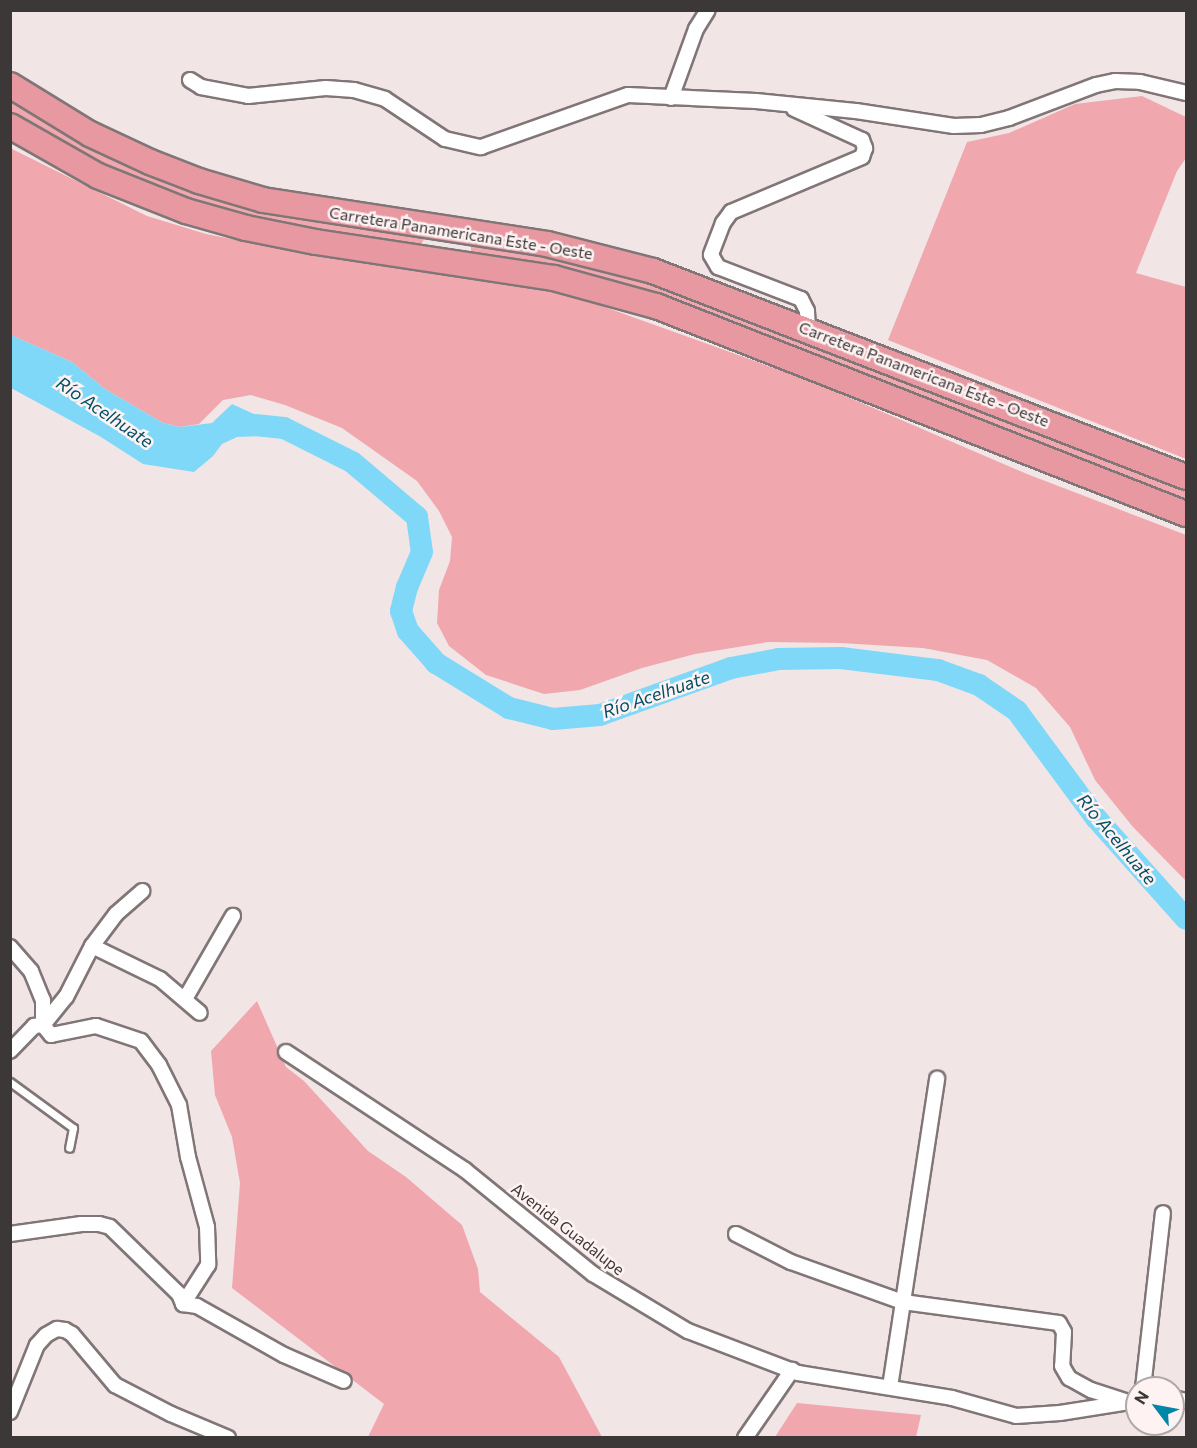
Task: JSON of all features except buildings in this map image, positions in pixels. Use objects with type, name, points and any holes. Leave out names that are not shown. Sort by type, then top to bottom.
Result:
[{"type":"highway","name":"Carretera Panamericana Este - Oeste","points":[[10,85],[90,134],[150,162],[199,181],[263,200],[547,244],[617,260],[683,281],[808,328],[1186,477]]},
{"type":"highway","name":"Carretera Panamericana Este - Oeste","points":[[10,126],[98,176],[145,197],[186,211],[279,235],[554,278],[656,306],[1186,514]]},
{"type":"highway","points":[[415,256],[425,253],[432,242],[429,231],[421,224]]},
{"type":"highway","points":[[469,263],[462,249],[463,242],[472,232]]},
{"type":"street","points":[[671,98],[696,29],[708,10]]},
{"type":"street","points":[[190,80],[201,87],[248,96],[326,88],[354,90],[385,99],[445,139],[481,147],[628,95],[856,111],[954,126],[981,125],[1009,118],[1096,85],[1115,81],[1140,82],[1186,93]]},
{"type":"street","points":[[781,104],[862,140],[865,148],[862,157],[730,212],[723,223],[711,255],[718,267],[801,299],[807,311],[808,328]]},
{"type":"street","points":[[10,1051],[34,1026],[43,1024],[66,997],[92,946],[116,914],[142,891]]},
{"type":"street","points":[[185,999],[233,916]]},
{"type":"street","points":[[92,946],[160,979],[200,1013]]},
{"type":"street","points":[[10,947],[32,971],[43,1000],[43,1024],[51,1035],[96,1026],[141,1041],[159,1065],[179,1105],[188,1157],[207,1227],[208,1265],[183,1304]]},
{"type":"street","name":"Avenida Guadalupe","points":[[286,1052],[465,1170],[593,1274],[688,1331],[792,1370],[952,1398],[1016,1416],[1060,1413],[1125,1403]]},
{"type":"street","points":[[890,1387],[938,1079]]},
{"type":"street","points":[[1144,1376],[1163,1213]]},
{"type":"street","points":[[10,1234],[81,1224],[99,1224],[110,1227],[179,1294],[183,1304]]},
{"type":"street","points":[[736,1234],[791,1262],[903,1302],[1059,1323],[1064,1332],[1062,1366],[1069,1378],[1091,1390],[1125,1400]]},
{"type":"street","points":[[183,1304],[196,1306],[284,1354],[344,1381]]},
{"type":"street","points":[[10,1412],[37,1345],[45,1335],[57,1329],[72,1334],[115,1385],[171,1414],[228,1437]]},
{"type":"street","points":[[745,1437],[792,1370]]},
{"type":"lane","points":[[10,1082],[73,1128],[69,1148]]},
{"type":"shaded area","points":[[10,95],[88,141],[425,237],[419,247],[274,226],[138,185],[11,117]]},
{"type":"shaded area","points":[[1142,96],[1186,117],[1186,158],[1177,171],[1136,273],[1186,287],[1186,459],[888,340],[967,142],[1009,133],[1075,104]]},
{"type":"shaded area","points":[[10,148],[147,216],[206,234],[299,252],[426,268],[563,292],[813,382],[1027,474],[1186,535],[1186,881],[1133,827],[1095,780],[1070,727],[1036,688],[987,660],[923,648],[841,643],[768,642],[695,654],[642,668],[580,690],[544,694],[486,675],[449,646],[437,623],[439,590],[450,561],[452,537],[439,511],[417,481],[342,428],[285,405],[251,395],[223,400],[199,424],[180,427],[163,423],[105,389],[72,362],[11,335]]},
{"type":"shaded area","points":[[471,242],[623,268],[1186,484],[1186,505],[1024,440],[471,254]]},
{"type":"shaded area","points":[[257,1001],[286,1067],[304,1081],[368,1151],[406,1177],[462,1225],[478,1269],[480,1292],[559,1357],[602,1437],[368,1437],[384,1404],[232,1288],[240,1183],[232,1137],[215,1095],[211,1051]]},
{"type":"shaded area","points":[[797,1403],[921,1415],[916,1437],[775,1437]]},
{"type":"water","points":[[11,335],[72,362],[105,389],[163,423],[180,427],[212,423],[232,404],[284,428],[260,436],[237,437],[222,444],[213,456],[194,472],[143,464],[101,437],[11,388]]},
{"type":"waterway","name":"Río Acelhuate","points":[[255,425],[284,428],[352,462],[417,517],[422,552],[407,587],[401,611],[408,631],[436,663],[509,708],[553,719],[600,715],[731,668],[779,659],[841,658],[938,670],[979,685],[1017,711],[1096,818],[1186,919]]}]
